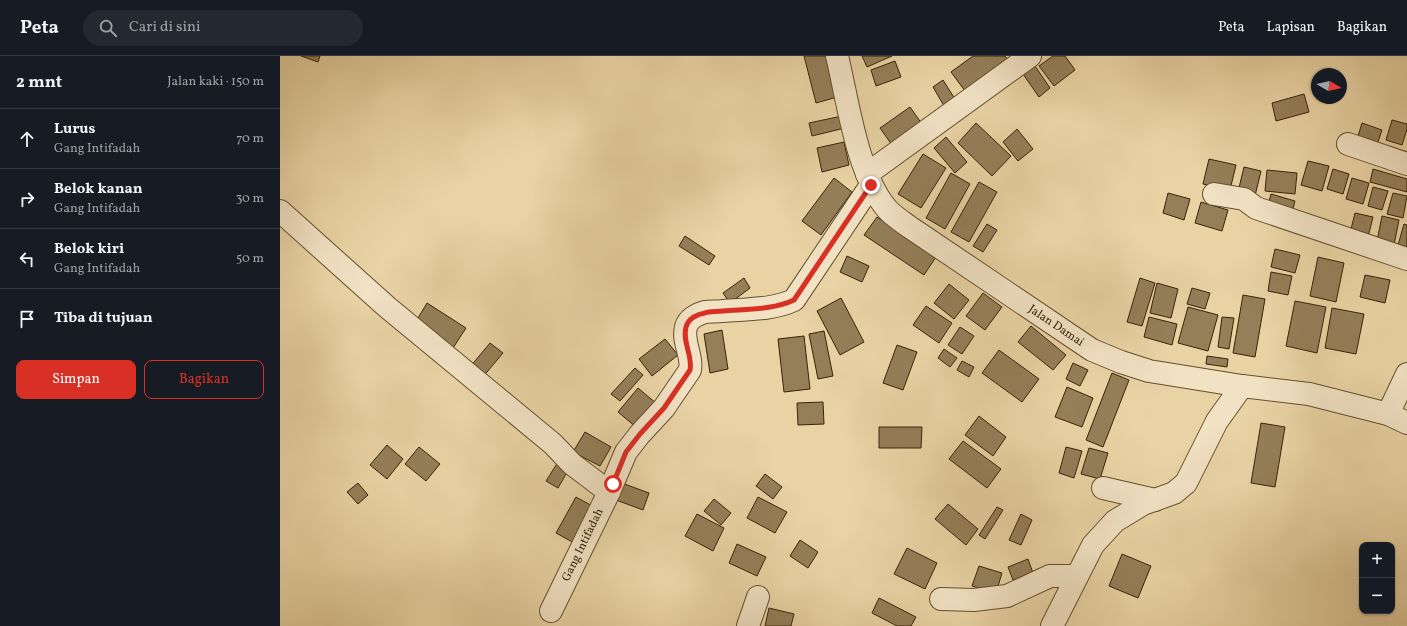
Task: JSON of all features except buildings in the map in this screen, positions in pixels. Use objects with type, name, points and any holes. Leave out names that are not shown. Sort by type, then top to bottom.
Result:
[{"type":"street","name":"Jalan Damai","points":[[837,56],[855,134],[869,179],[887,210],[910,228],[1092,350],[1121,362],[1149,371],[1242,386],[1309,394],[1397,419]]},
{"type":"street","points":[[869,179],[1030,56]]},
{"type":"street","points":[[1348,144],[1407,164]]},
{"type":"street","name":"Gang Intifadah","points":[[551,610],[609,492],[626,452],[664,408],[690,370],[691,364],[685,337],[686,326],[693,317],[705,312],[752,309],[785,304],[794,300],[869,179]]},
{"type":"street","points":[[1214,194],[1244,199],[1256,208],[1407,259]]},
{"type":"street","points":[[280,211],[387,308],[553,444],[572,464],[609,492]]},
{"type":"street","points":[[1397,419],[1407,374]]},
{"type":"street","points":[[1052,626],[1093,545],[1115,521],[1143,504],[1174,493],[1186,483],[1217,421],[1242,386]]},
{"type":"street","points":[[1103,488],[1155,500]]},
{"type":"street","points":[[940,599],[974,600],[1007,596],[1050,576],[1077,576]]},
{"type":"street","points":[[748,626],[758,597]]},
{"type":"route","points":[[613,484],[626,452],[664,408],[690,370],[691,364],[685,337],[686,326],[693,317],[705,312],[752,309],[785,304],[794,300],[871,185]]}]
